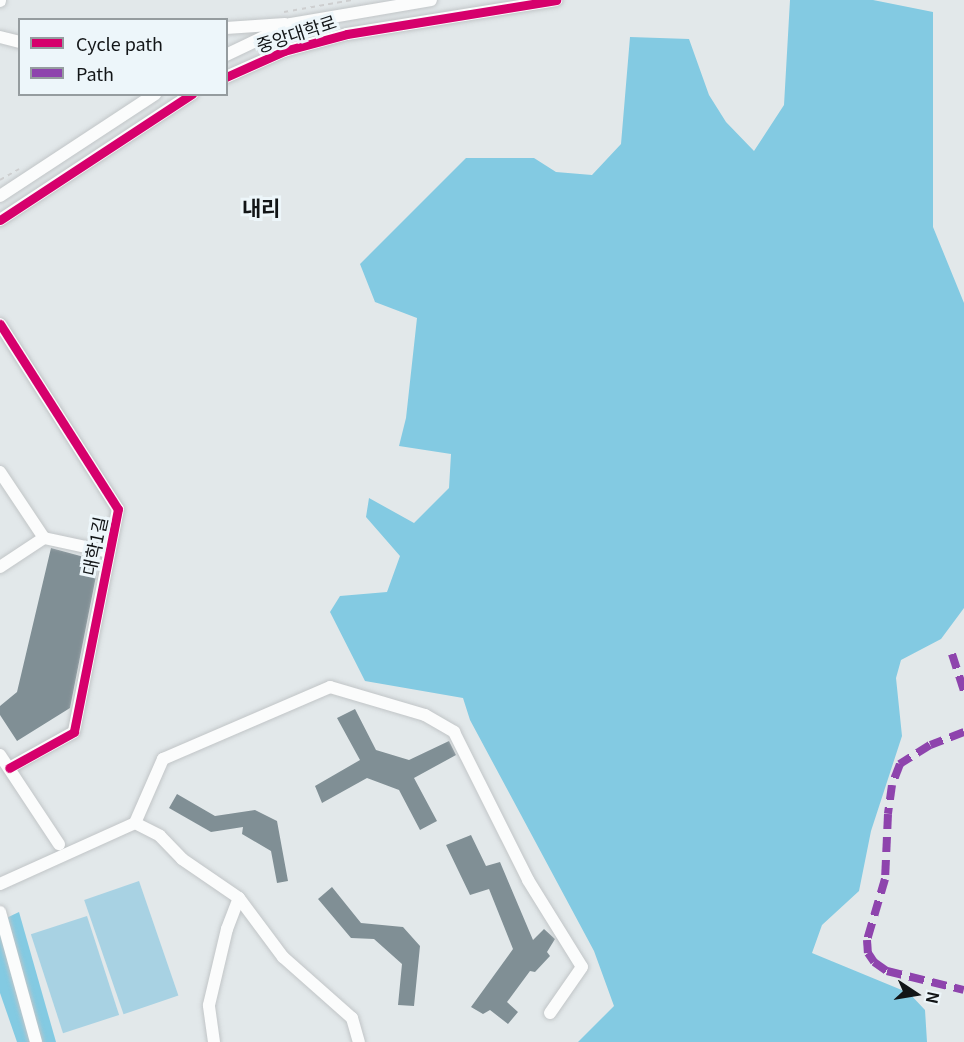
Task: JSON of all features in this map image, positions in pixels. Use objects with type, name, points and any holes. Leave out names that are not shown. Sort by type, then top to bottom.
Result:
[{"type":"street","name":"중앙대학로","points":[[228,54],[291,24],[431,0]]},
{"type":"street","name":"중앙대학로","points":[[228,76],[284,51],[346,34],[556,0]]},
{"type":"street","points":[[347,1],[347,14]]},
{"type":"street","points":[[228,28],[291,24]]},
{"type":"street","points":[[0,37],[18,42]]},
{"type":"street","points":[[0,196],[152,96]]},
{"type":"street","points":[[0,220],[189,96]]},
{"type":"street","name":"대학1길","points":[[0,324],[118,509],[74,732],[9,768]]},
{"type":"street","points":[[0,472],[44,538],[109,552]]},
{"type":"street","points":[[0,567],[44,538]]},
{"type":"street","points":[[0,884],[135,823],[164,759],[330,687],[424,716],[454,732],[528,880],[582,967],[550,1013]]},
{"type":"street","points":[[0,755],[59,844]]},
{"type":"street","points":[[135,823],[160,836],[182,859],[239,898],[283,957],[352,1018],[359,1042]]},
{"type":"street","points":[[214,1042],[209,1005],[227,929],[239,898]]},
{"type":"street","points":[[0,912],[36,1042]]},
{"type":"shaded area","points":[[790,0],[873,0],[933,12],[933,227],[964,303],[964,608],[941,639],[901,660],[896,678],[902,736],[871,831],[859,891],[822,925],[812,953],[909,993],[925,1010],[927,1042],[578,1042],[614,1006],[594,951],[470,720],[463,698],[365,681],[330,612],[340,596],[387,592],[400,556],[366,517],[369,498],[414,523],[449,488],[451,454],[399,446],[406,418],[417,318],[375,302],[360,264],[466,158],[534,158],[556,172],[592,175],[621,144],[630,37],[689,39],[709,95],[726,122],[754,151],[784,105]]},
{"type":"shaded area","points":[[139,881],[178,995],[124,1014],[84,900]]},
{"type":"shaded area","points":[[19,912],[56,1042],[17,1042],[0,993],[0,921]]},
{"type":"shaded area","points":[[87,916],[119,1015],[63,1033],[31,934]]},
{"type":"building","points":[[51,548],[99,561],[70,708],[17,741],[0,715],[0,706],[17,692]]},
{"type":"building","points":[[355,709],[376,750],[409,760],[449,741],[456,755],[414,778],[437,821],[420,830],[399,790],[367,778],[322,803],[315,786],[360,760],[337,718]]},
{"type":"building","points":[[177,794],[215,816],[255,810],[277,821],[288,881],[277,883],[271,851],[242,834],[243,827],[211,832],[169,808]]},
{"type":"building","points":[[471,835],[486,866],[500,862],[533,940],[544,929],[555,939],[547,952],[550,956],[535,972],[530,971],[507,1002],[518,1012],[508,1024],[490,1010],[483,1014],[471,1007],[513,949],[489,889],[470,895],[446,845]]},
{"type":"building","points":[[332,887],[361,923],[403,927],[420,946],[414,1006],[398,1005],[402,964],[374,939],[351,938],[318,899]]},
{"type":"marked path","points":[[952,654],[964,692]]},
{"type":"marked path","points":[[964,732],[930,745],[900,764],[892,785],[888,814],[885,879],[867,940],[868,953],[874,962],[887,971],[964,990]]},
{"type":"cycle path","points":[[228,76],[284,51],[347,34],[556,0]]},
{"type":"cycle path","points":[[0,220],[189,96]]},
{"type":"cycle path","points":[[0,324],[118,509],[74,732],[9,768]]},
{"type":"district","name":"내리","points":[[261,207]]}]
